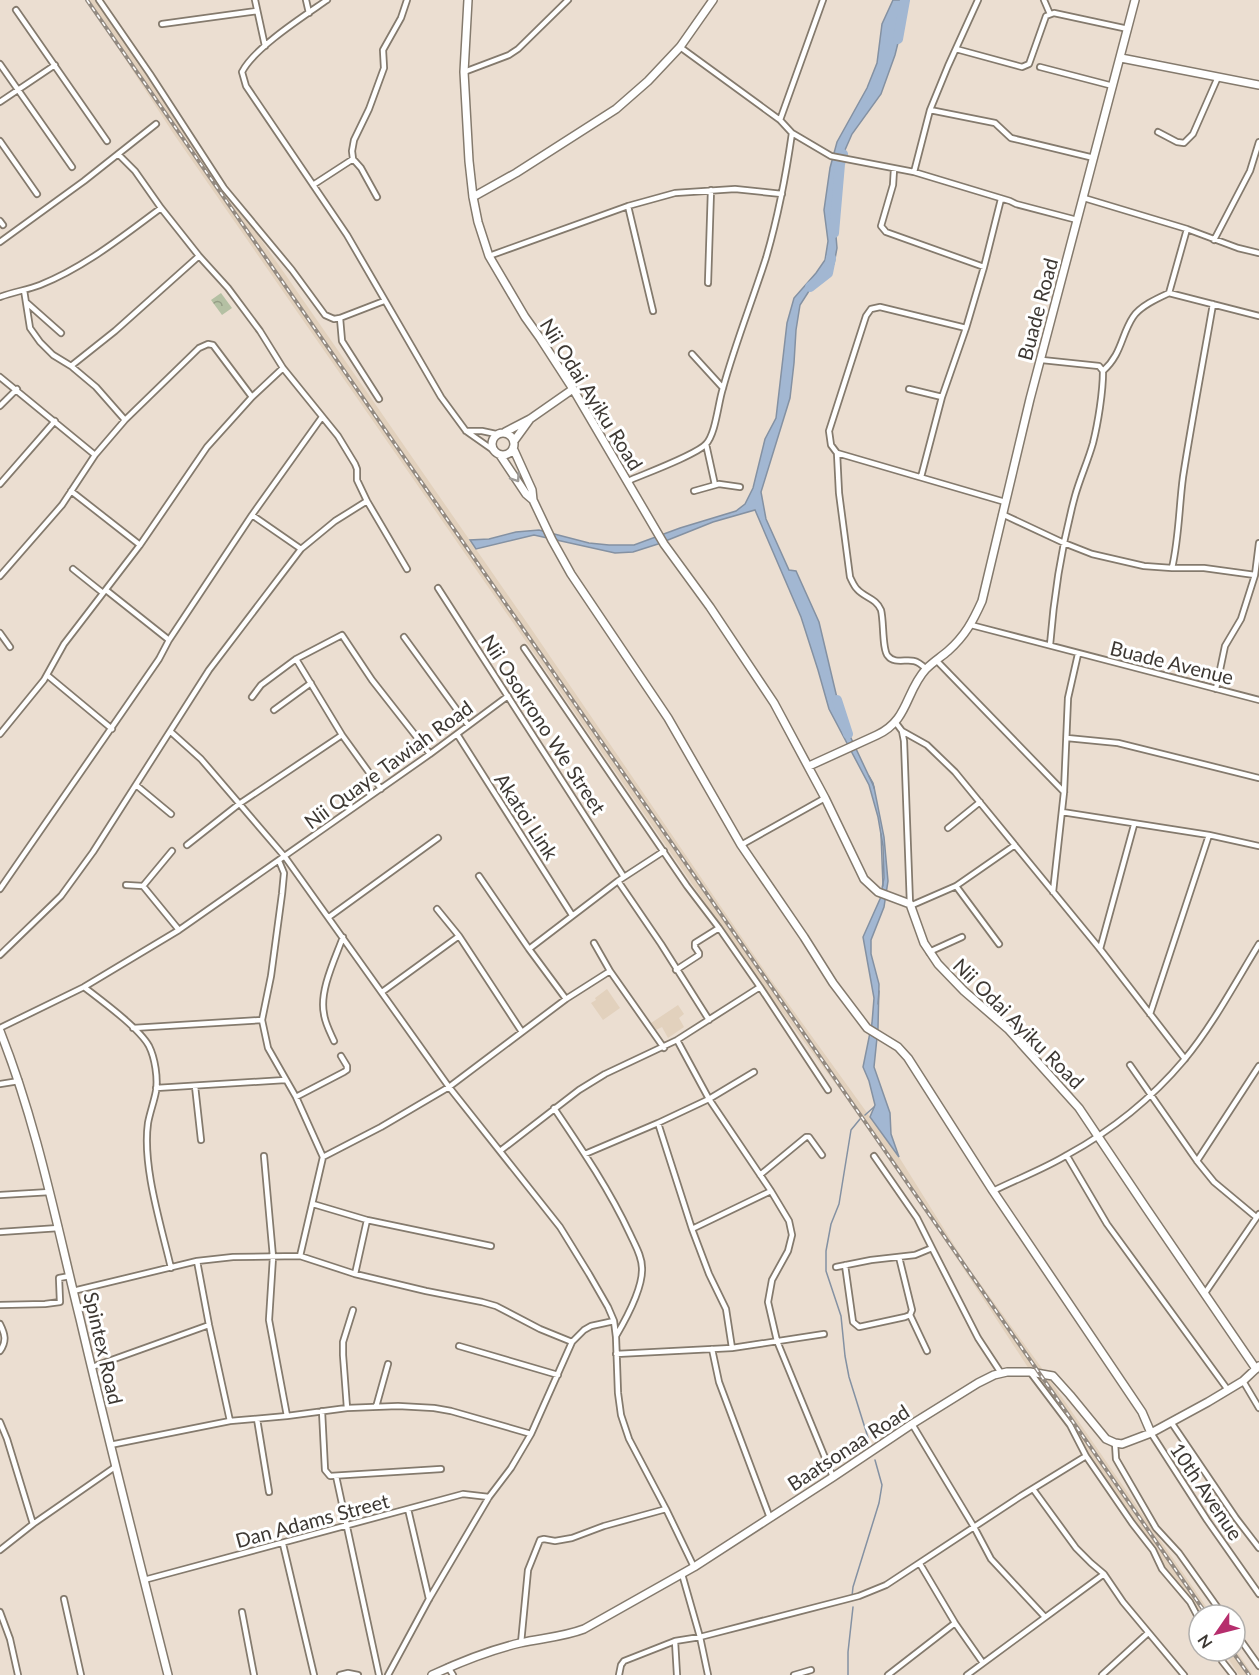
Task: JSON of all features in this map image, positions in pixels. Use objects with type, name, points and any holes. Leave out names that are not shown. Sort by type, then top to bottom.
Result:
[{"type":"street","points":[[99,0],[224,188],[292,270],[325,315],[334,319],[340,318],[384,301]]},
{"type":"street","points":[[255,0],[265,46]]},
{"type":"street","points":[[306,0],[309,13]]},
{"type":"street","points":[[327,0],[246,63],[242,72],[246,86],[347,236],[441,397],[466,431],[500,455],[526,494],[533,500]]},
{"type":"street","points":[[377,197],[354,159],[352,151],[354,140],[369,109],[384,68],[383,50],[401,18],[407,0]]},
{"type":"street","name":"Nii Odai Ayiku Road","points":[[468,0],[464,72],[469,162],[478,222],[489,256],[525,317],[573,389],[664,544],[710,607],[774,703],[809,766],[864,879],[878,892],[910,905],[924,943],[947,974],[1008,1029],[1079,1108],[1257,1367]]},
{"type":"street","points":[[464,72],[519,50],[568,0]]},
{"type":"street","points":[[473,197],[616,109],[648,81],[680,47],[713,0]]},
{"type":"street","points":[[780,120],[823,0]]},
{"type":"street","points":[[914,172],[930,110],[978,0]]},
{"type":"street","points":[[1044,0],[1050,14]]},
{"type":"street","name":"Buade Road","points":[[896,723],[926,669],[961,639],[971,625],[982,601],[1077,220],[1136,0]]},
{"type":"street","points":[[16,10],[107,141]]},
{"type":"street","points":[[162,24],[257,11]]},
{"type":"street","points":[[956,49],[1026,66],[1029,64],[1046,16],[1050,14],[1128,29]]},
{"type":"street","points":[[680,47],[780,120],[792,133],[831,156],[914,172],[1021,206],[1077,220]]},
{"type":"street","points":[[1121,58],[1259,85]]},
{"type":"street","points":[[0,64],[72,167]]},
{"type":"street","points":[[0,102],[55,66]]},
{"type":"street","points":[[1040,68],[1113,86]]},
{"type":"street","points":[[1158,132],[1177,142],[1184,143],[1189,140],[1218,77]]},
{"type":"street","points":[[930,110],[995,123],[1011,138],[1094,158]]},
{"type":"street","points":[[0,242],[156,124]]},
{"type":"street","points":[[628,481],[687,456],[706,444],[766,257],[782,194],[792,133]]},
{"type":"street","points":[[0,141],[37,194]]},
{"type":"street","points":[[1214,240],[1256,161],[1259,142]]},
{"type":"street","points":[[118,154],[135,171],[199,256],[228,288],[283,368],[350,454],[357,470],[357,480],[367,501],[407,568]]},
{"type":"street","points":[[313,185],[354,159]]},
{"type":"street","points":[[894,169],[893,184],[881,226],[883,229],[984,267]]},
{"type":"street","points":[[489,256],[628,206],[675,193],[735,189],[782,194]]},
{"type":"street","points":[[708,283],[711,190]]},
{"type":"street","points":[[1084,198],[1187,229],[1238,248],[1259,252]]},
{"type":"street","points":[[921,477],[942,397],[984,267],[1001,199]]},
{"type":"street","points":[[628,206],[653,311]]},
{"type":"street","points":[[0,297],[49,281],[93,257],[161,208]]},
{"type":"street","points":[[1169,293],[1187,229]]},
{"type":"street","points":[[71,366],[115,331],[199,256]]},
{"type":"street","points":[[24,290],[30,328],[35,336],[53,355],[71,366],[100,391],[125,420]]},
{"type":"street","points":[[1103,371],[1115,358],[1133,317],[1152,302],[1169,293],[1259,316]]},
{"type":"street","points":[[26,302],[61,333]]},
{"type":"street","points":[[1172,568],[1177,550],[1181,495],[1190,428],[1213,304]]},
{"type":"street","points":[[926,669],[915,661],[894,661],[888,658],[880,608],[876,602],[855,587],[850,577],[839,493],[837,453],[831,445],[830,431],[866,316],[871,309],[880,307],[966,328]]},
{"type":"street","points":[[340,318],[342,341],[380,399]]},
{"type":"street","points":[[0,576],[71,491],[95,454],[125,420],[199,348],[208,344],[213,345],[252,397]]},
{"type":"street","points":[[692,354],[723,388]]},
{"type":"street","points":[[1042,360],[1099,366],[1103,371],[1093,442],[1064,543],[1052,613],[1050,645]]},
{"type":"street","points":[[0,734],[46,675],[64,644],[140,545],[207,447],[252,397],[283,368]]},
{"type":"street","points":[[0,377],[95,454]]},
{"type":"street","points":[[0,406],[17,389]]},
{"type":"street","points":[[466,431],[496,434],[505,432],[530,420],[573,389]]},
{"type":"street","points":[[909,389],[942,397]]},
{"type":"street","points":[[0,889],[112,729],[252,514],[322,417]]},
{"type":"street","points":[[500,455],[508,454],[530,420]]},
{"type":"street","points":[[0,484],[55,421]]},
{"type":"street","points":[[505,432],[511,435],[532,490],[533,500],[552,540],[668,718],[741,845],[833,983],[867,1028],[898,1047],[908,1058],[993,1191],[1130,1393],[1151,1433]]},
{"type":"street","points":[[493,450],[491,441],[496,434]]},
{"type":"street","points":[[706,444],[715,485]]},
{"type":"street","points":[[837,453],[1005,502]]},
{"type":"street","points":[[694,491],[715,485],[740,487]]},
{"type":"street","points":[[71,491],[140,545]]},
{"type":"street","points":[[0,955],[61,896],[93,852],[209,670],[301,549],[335,521],[367,501]]},
{"type":"street","points":[[252,514],[301,549]]},
{"type":"street","points":[[1002,514],[1092,554],[1144,566],[1204,568],[1255,575]]},
{"type":"street","points":[[1216,689],[1225,646],[1241,619],[1255,575],[1259,543]]},
{"type":"street","points":[[73,569],[169,640]]},
{"type":"street","name":"Nii Osokrono We Street","points":[[438,588],[624,877]]},
{"type":"street","name":"Buade Avenue","points":[[971,625],[1259,700]]},
{"type":"street","points":[[0,633],[10,647]]},
{"type":"street","points":[[252,697],[261,685],[296,659],[339,635],[344,635],[372,680],[430,754]]},
{"type":"street","points":[[404,638],[468,725]]},
{"type":"street","points":[[524,648],[687,886],[760,987],[828,1090]]},
{"type":"street","points":[[1053,892],[1064,792],[1068,698],[1078,654]]},
{"type":"street","points":[[296,659],[342,735],[381,789]]},
{"type":"street","points":[[936,660],[1064,792]]},
{"type":"street","points":[[46,675],[112,729]]},
{"type":"street","points":[[274,710],[311,683]]},
{"type":"street","name":"Nii Quaye Tawiah Road","points":[[0,1029],[84,987],[179,930],[381,789],[508,696]]},
{"type":"street","points":[[809,766],[857,745],[896,723],[902,731],[910,905],[956,886],[1015,845]]},
{"type":"street","points":[[902,731],[927,745],[980,802],[1100,949],[1185,1059]]},
{"type":"street","points":[[171,732],[201,759],[285,857],[449,1087],[560,1227],[614,1321],[621,1415],[629,1439],[693,1567]]},
{"type":"street","name":"Akatoi Link","points":[[457,734],[573,915]]},
{"type":"street","points":[[187,845],[239,804],[342,735]]},
{"type":"street","points":[[1067,738],[1118,743],[1259,778]]},
{"type":"street","points":[[136,785],[171,814]]},
{"type":"street","points":[[741,845],[825,798]]},
{"type":"street","points":[[948,828],[980,802]]},
{"type":"street","points":[[1062,812],[1209,835],[1259,846]]},
{"type":"street","points":[[1100,949],[1134,825]]},
{"type":"street","points":[[1150,1014],[1209,835]]},
{"type":"street","points":[[329,917],[438,838]]},
{"type":"street","points":[[142,886],[172,851]]},
{"type":"street","points":[[529,949],[618,881],[664,851]]},
{"type":"street","points":[[279,861],[284,873],[282,894],[271,976],[262,1020],[268,1047],[296,1097],[323,1157],[300,1256]]},
{"type":"street","points":[[479,876],[529,949],[567,999]]},
{"type":"street","points":[[618,881],[709,1020]]},
{"type":"street","points":[[126,885],[142,886],[179,930]]},
{"type":"street","points":[[956,886],[999,944]]},
{"type":"street","points":[[437,909],[459,936],[522,1032]]},
{"type":"street","points":[[676,970],[699,955],[695,943],[719,928]]},
{"type":"street","points":[[382,992],[459,936]]},
{"type":"street","points":[[334,1041],[324,1016],[322,1002],[342,937]]},
{"type":"street","points":[[929,952],[962,937]]},
{"type":"street","points":[[594,943],[664,1048]]},
{"type":"street","points":[[993,1191],[1067,1156],[1098,1136],[1150,1095],[1185,1059],[1259,944]]},
{"type":"street","points":[[323,1157],[381,1127],[449,1087],[567,999],[610,970]]},
{"type":"street","points":[[84,987],[143,1037],[150,1049],[155,1067],[156,1088],[148,1123],[149,1171],[171,1268]]},
{"type":"street","points":[[500,1150],[579,1089],[605,1074],[664,1048],[760,987]]},
{"type":"street","points":[[133,1028],[262,1020]]},
{"type":"street","name":"Spintex Road","points":[[0,1029],[19,1081],[50,1192],[115,1467],[168,1675]]},
{"type":"street","points":[[678,1040],[709,1099],[789,1221],[792,1234],[788,1251],[772,1280],[768,1302],[777,1341],[833,1477]]},
{"type":"street","points":[[296,1097],[347,1070],[341,1056]]},
{"type":"street","points":[[1130,1065],[1214,1182],[1258,1215],[1205,1293]]},
{"type":"street","points":[[1197,1161],[1259,1066]]},
{"type":"street","points":[[585,1154],[658,1124],[709,1099],[754,1072]]},
{"type":"street","points":[[156,1088],[285,1080]]},
{"type":"street","points":[[0,1084],[19,1081]]},
{"type":"street","points":[[195,1086],[201,1140]]},
{"type":"street","points":[[554,1108],[620,1213],[642,1266],[642,1277],[630,1313],[616,1336]]},
{"type":"street","points":[[658,1124],[709,1274],[726,1309],[732,1348]]},
{"type":"street","points":[[760,1175],[806,1137],[809,1137],[822,1155]]},
{"type":"street","points":[[264,1156],[273,1257],[268,1320],[287,1416]]},
{"type":"street","points":[[874,1156],[917,1218],[978,1338],[1001,1373]]},
{"type":"street","points":[[1067,1156],[1107,1224],[1228,1390]]},
{"type":"street","points":[[693,1229],[771,1191]]},
{"type":"street","points":[[0,1194],[50,1192]]},
{"type":"street","points":[[313,1204],[367,1220],[491,1246]]},
{"type":"street","points":[[355,1274],[367,1220]]},
{"type":"street","points":[[0,1232],[59,1228]]},
{"type":"street","points":[[836,1267],[915,1255],[932,1248]]},
{"type":"street","points":[[73,1291],[197,1261],[233,1257],[300,1256],[355,1274],[496,1306],[540,1329],[572,1342]]},
{"type":"street","points":[[899,1257],[912,1310],[910,1315],[927,1351]]},
{"type":"street","points":[[197,1261],[230,1421]]},
{"type":"street","points":[[845,1265],[855,1326],[910,1315]]},
{"type":"street","points":[[0,1305],[45,1305],[60,1302],[59,1278],[70,1276]]},
{"type":"street","points":[[347,1408],[343,1342],[353,1310]]},
{"type":"street","points":[[388,1675],[429,1599],[489,1497],[511,1468],[531,1434],[572,1342],[591,1326],[614,1321]]},
{"type":"street","points":[[0,1324],[5,1334],[4,1344],[0,1351]]},
{"type":"street","points":[[92,1367],[209,1325]]},
{"type":"street","points":[[616,1354],[732,1348],[824,1334]]},
{"type":"street","points":[[459,1346],[558,1375]]},
{"type":"street","points":[[712,1349],[719,1383],[770,1518]]},
{"type":"street","points":[[376,1407],[388,1364]]},
{"type":"street","points":[[1214,1603],[1179,1553],[1156,1528],[1116,1459],[1116,1443],[1129,1442],[1151,1433],[1243,1381],[1257,1367]]},
{"type":"street","points":[[1030,1372],[1070,1425],[1086,1456],[1153,1550],[1162,1569],[1191,1603]]},
{"type":"street","name":"Baatsonaa Road","points":[[432,1675],[492,1651],[521,1643],[568,1636],[584,1629],[682,1574],[912,1424],[978,1383],[1001,1373],[1030,1372],[1053,1376],[1106,1439],[1116,1443]]},
{"type":"street","points":[[1243,1381],[1259,1408]]},
{"type":"street","points":[[110,1445],[230,1421],[347,1408],[398,1406],[443,1410],[531,1434]]},
{"type":"street","points":[[322,1411],[325,1470],[330,1476],[441,1469]]},
{"type":"street","points":[[257,1419],[269,1492]]},
{"type":"street","points":[[1171,1422],[1259,1548]]},
{"type":"street","points":[[0,1423],[33,1524]]},
{"type":"street","points":[[912,1424],[991,1559],[1045,1617]]},
{"type":"street","name":"10th Avenue","points":[[1151,1433],[1207,1520],[1259,1594]]},
{"type":"street","points":[[619,1675],[624,1660],[675,1641],[700,1637],[859,1596],[886,1585],[1086,1456]]},
{"type":"street","points":[[0,1550],[115,1467]]},
{"type":"street","points":[[336,1476],[379,1675]]},
{"type":"street","points":[[1034,1488],[1076,1548],[1104,1574],[1148,1634],[1184,1675]]},
{"type":"street","name":"Dan Adams Street","points":[[144,1580],[463,1494],[489,1497]]},
{"type":"street","points":[[408,1509],[429,1599]]},
{"type":"street","points":[[521,1643],[528,1570],[540,1540],[555,1541],[572,1538],[604,1526],[666,1509]]},
{"type":"street","points":[[283,1544],[314,1675]]},
{"type":"street","points":[[920,1564],[955,1623],[983,1663]]},
{"type":"street","points":[[682,1574],[708,1675]]},
{"type":"street","points":[[967,1675],[1104,1574]]},
{"type":"street","points":[[64,1599],[81,1675]]},
{"type":"street","points":[[0,1612],[10,1639],[18,1675]]},
{"type":"street","points":[[242,1612],[254,1675]]},
{"type":"street","points":[[888,1675],[955,1623]]},
{"type":"street","points":[[1102,1675],[1148,1634]]},
{"type":"street","points":[[675,1641],[677,1675]]},
{"type":"street","points":[[1247,1649],[1259,1666]]},
{"type":"street","points":[[1224,1663],[1233,1675]]},
{"type":"street","points":[[448,1667],[453,1675]]},
{"type":"street","points":[[795,1675],[811,1670]]},
{"type":"street","points":[[340,1675],[348,1673],[358,1675]]},
{"type":"shaded area","points":[[87,0],[101,0],[185,130],[530,627],[769,977],[899,1157],[966,1264],[1041,1367],[1204,1603],[1190,1603],[1029,1369],[891,1158],[758,980],[173,133]]},
{"type":"shaded area","points":[[607,989],[620,1008],[603,1020],[591,1003]]},
{"type":"shaded area","points":[[678,1005],[684,1014],[679,1018],[684,1027],[668,1038],[662,1027],[656,1030],[651,1023]]},
{"type":"shaded area","points":[[1231,1663],[1245,1663],[1253,1675],[1239,1675]]},
{"type":"green space","points":[[221,293],[232,308],[222,315],[211,300]]},
{"type":"water","points":[[893,0],[909,0],[900,17],[900,35],[895,55],[881,94],[852,134],[845,150],[833,201],[837,248],[834,264],[809,291],[800,305],[790,398],[761,492],[766,519],[789,570],[796,571],[819,622],[842,719],[874,787],[884,837],[888,881],[884,907],[871,940],[871,954],[879,984],[874,1067],[890,1113],[891,1134],[899,1157],[870,1117],[875,1105],[863,1067],[872,1023],[874,998],[863,937],[880,899],[884,878],[883,846],[878,817],[869,785],[829,709],[801,617],[755,510],[713,522],[633,552],[615,553],[534,535],[476,549],[470,540],[539,530],[589,543],[634,545],[736,511],[745,504],[753,488],[765,439],[776,418],[787,323],[794,298],[825,260],[828,241],[824,210],[830,168],[837,142],[867,88],[877,63],[882,24]]},
{"type":"waterway","points":[[898,39],[905,0]]},
{"type":"waterway","points":[[834,233],[840,164],[843,154]]},
{"type":"waterway","points":[[810,287],[828,273],[831,258]]},
{"type":"waterway","points":[[837,700],[848,734]]},
{"type":"waterway","points":[[869,776],[874,788]]},
{"type":"waterway","points":[[881,834],[883,886]]},
{"type":"waterway","points":[[878,1004],[879,991]]},
{"type":"waterway","points":[[865,1115],[874,1107]]},
{"type":"waterway","points":[[860,1119],[851,1130],[839,1204],[831,1224],[826,1251],[826,1271],[841,1316],[849,1377],[870,1444]]},
{"type":"waterway","points":[[852,1596],[879,1503],[882,1485],[875,1460]]},
{"type":"waterway","points":[[848,1675],[853,1607]]},
{"type":"railway","points":[[87,0],[1199,1603]]},
{"type":"railway","points":[[1240,1663],[1249,1675]]}]
